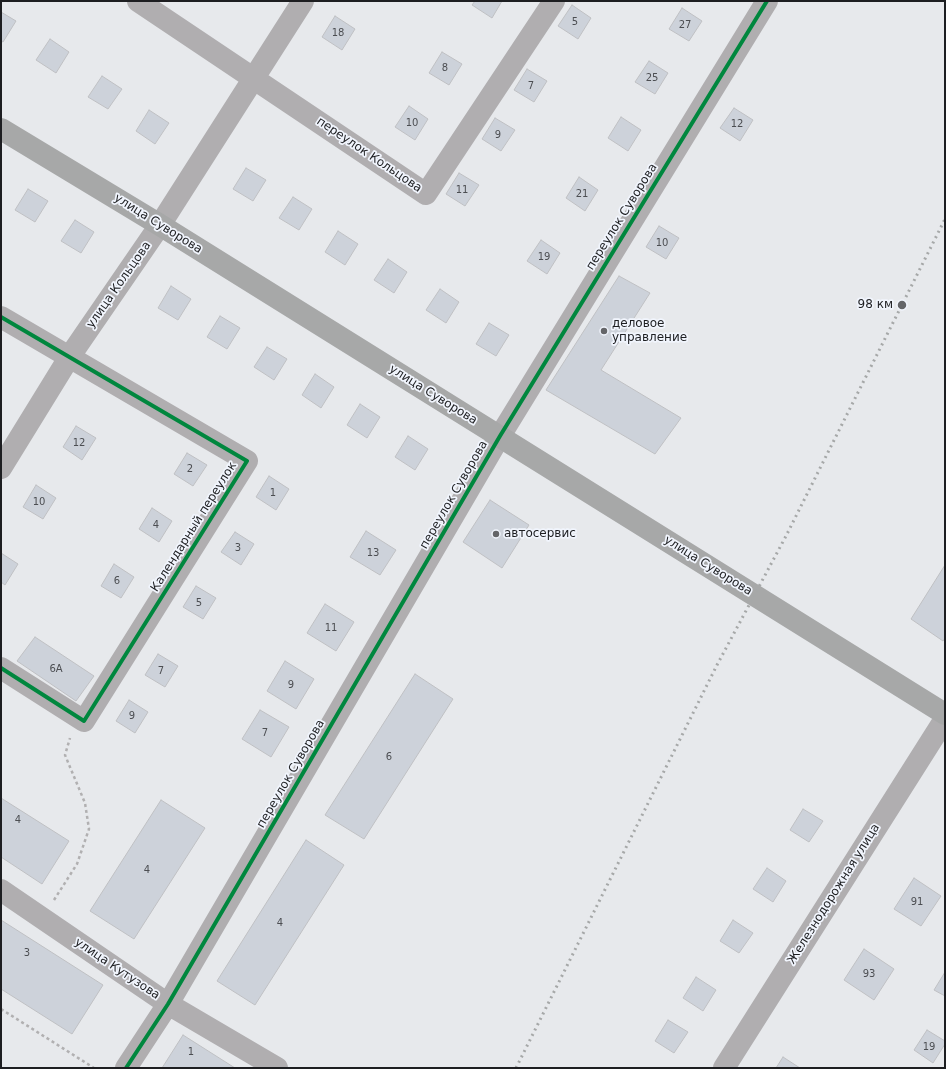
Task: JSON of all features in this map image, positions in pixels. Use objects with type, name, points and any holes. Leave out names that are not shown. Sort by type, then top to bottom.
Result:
[{"type":"main road","name":"улица Суворова","points":[[1,129],[160,225],[945,714]]},
{"type":"street","name":"переулок Кольцова","points":[[138,1],[254,77],[426,194],[554,1]]},
{"type":"street","name":"улица Кольцова","points":[[1,468],[70,356],[160,225],[303,1]]},
{"type":"street","name":"переулок Суворова","points":[[126,1068],[168,1004],[500,436],[767,1]]},
{"type":"street","name":"Календарный переулок","points":[[1,317],[247,461],[85,719]]},
{"type":"street","points":[[1,668],[84,721],[85,719]]},
{"type":"street","name":"Железнодорожная улица","points":[[724,1068],[945,719]]},
{"type":"street","name":"улица Кутузова","points":[[1,890],[168,1004],[277,1068]]},
{"type":"path","points":[[43,918],[77,864],[89,830],[85,803],[65,755],[70,738],[85,719]]},
{"type":"path","points":[[1,1009],[94,1068]]},
{"type":"building","points":[[475,1],[502,1],[492,18],[472,5]]},
{"type":"building","points":[[572,5],[591,18],[578,39],[558,26]]},
{"type":"building","points":[[682,8],[702,21],[689,41],[669,29]]},
{"type":"building","points":[[1,12],[16,21],[3,42],[1,41]]},
{"type":"building","points":[[335,16],[355,29],[342,50],[322,37]]},
{"type":"building","points":[[50,39],[69,52],[56,73],[36,60]]},
{"type":"building","points":[[442,52],[462,64],[449,85],[429,73]]},
{"type":"building","points":[[649,61],[668,73],[655,94],[635,82]]},
{"type":"building","points":[[527,69],[547,81],[534,102],[514,90]]},
{"type":"building","points":[[102,76],[122,89],[108,109],[88,97]]},
{"type":"building","points":[[409,106],[428,119],[415,140],[395,127]]},
{"type":"building","points":[[734,108],[753,120],[740,141],[720,128]]},
{"type":"building","points":[[149,110],[169,123],[155,144],[136,131]]},
{"type":"building","points":[[621,117],[641,130],[628,151],[608,138]]},
{"type":"building","points":[[495,118],[515,130],[501,151],[482,139]]},
{"type":"building","points":[[246,168],[266,180],[253,201],[233,189]]},
{"type":"building","points":[[459,173],[479,185],[465,206],[446,194]]},
{"type":"building","points":[[579,177],[598,190],[585,211],[566,198]]},
{"type":"building","points":[[28,189],[48,201],[35,222],[15,210]]},
{"type":"building","points":[[293,197],[312,209],[299,230],[279,218]]},
{"type":"building","points":[[75,220],[94,232],[81,253],[61,241]]},
{"type":"building","points":[[659,226],[679,238],[666,259],[646,247]]},
{"type":"building","points":[[338,231],[358,244],[345,265],[325,252]]},
{"type":"building","points":[[541,240],[560,253],[547,274],[527,261]]},
{"type":"building","points":[[388,259],[407,272],[394,293],[374,280]]},
{"type":"building","name":"деловое управление","points":[[619,276],[650,293],[601,370],[681,418],[655,454],[546,390]]},
{"type":"building","points":[[171,286],[191,299],[178,320],[158,308]]},
{"type":"building","points":[[440,289],[459,302],[446,323],[426,310]]},
{"type":"building","points":[[220,316],[240,328],[227,349],[207,337]]},
{"type":"building","points":[[489,323],[509,335],[496,356],[476,344]]},
{"type":"building","points":[[267,347],[287,359],[274,380],[254,367]]},
{"type":"building","points":[[315,374],[334,387],[321,408],[302,395]]},
{"type":"building","points":[[360,404],[380,417],[367,438],[347,425]]},
{"type":"building","points":[[76,426],[96,438],[82,460],[63,447]]},
{"type":"building","points":[[408,436],[428,449],[415,470],[395,457]]},
{"type":"building","points":[[187,453],[207,465],[193,486],[174,474]]},
{"type":"building","points":[[269,476],[289,489],[276,510],[256,497]]},
{"type":"building","points":[[36,485],[56,498],[43,519],[23,507]]},
{"type":"building","name":"автосервис","points":[[490,500],[529,525],[502,568],[463,542]]},
{"type":"building","points":[[152,508],[172,521],[159,542],[139,529]]},
{"type":"building","points":[[366,531],[396,550],[380,575],[350,557]]},
{"type":"building","points":[[235,532],[254,544],[241,565],[221,552]]},
{"type":"building","points":[[1,553],[18,564],[5,585],[1,582]]},
{"type":"building","points":[[114,564],[134,577],[121,598],[101,586]]},
{"type":"building","points":[[945,565],[945,638],[943,641],[911,619]]},
{"type":"building","points":[[196,586],[216,598],[203,619],[183,607]]},
{"type":"building","points":[[325,604],[354,622],[336,651],[307,633]]},
{"type":"building","points":[[35,637],[94,676],[76,701],[17,661]]},
{"type":"building","points":[[158,654],[178,666],[165,687],[145,675]]},
{"type":"building","points":[[285,661],[314,679],[296,709],[267,691]]},
{"type":"building","points":[[415,674],[453,699],[364,839],[325,815]]},
{"type":"building","points":[[129,700],[148,712],[135,733],[116,721]]},
{"type":"building","points":[[260,710],[289,727],[271,757],[242,739]]},
{"type":"building","points":[[1,798],[69,841],[42,884],[1,857]]},
{"type":"building","points":[[161,800],[205,828],[134,939],[90,911]]},
{"type":"building","points":[[803,809],[823,821],[809,842],[790,830]]},
{"type":"building","points":[[306,840],[344,865],[255,1005],[217,981]]},
{"type":"building","points":[[767,868],[786,881],[773,902],[753,889]]},
{"type":"building","points":[[914,878],[941,896],[921,926],[894,909]]},
{"type":"building","points":[[1,920],[103,985],[72,1034],[1,989]]},
{"type":"building","points":[[733,920],[753,933],[739,953],[720,941]]},
{"type":"building","points":[[864,949],[894,969],[874,1000],[844,980]]},
{"type":"building","points":[[945,972],[945,996],[934,990]]},
{"type":"building","points":[[696,977],[716,990],[703,1011],[683,998]]},
{"type":"building","points":[[668,1020],[688,1032],[674,1053],[655,1041]]},
{"type":"building","points":[[927,1030],[945,1041],[945,1044],[933,1063],[914,1050]]},
{"type":"building","points":[[183,1035],[235,1068],[162,1068]]},
{"type":"building","points":[[783,1057],[800,1068],[776,1068]]},
{"type":"railway","points":[[516,1068],[717,665],[786,536],[945,219]]},
{"type":"cycle path","points":[[126,1068],[168,1004],[500,436],[767,1]]},
{"type":"cycle path","points":[[1,317],[247,461],[84,721],[1,668]]},
{"type":"place","name":"98 км","points":[[902,305]]},
{"type":"place","name":"деловое управление","points":[[604,331]]},
{"type":"place","name":"автосервис","points":[[496,534]]}]
